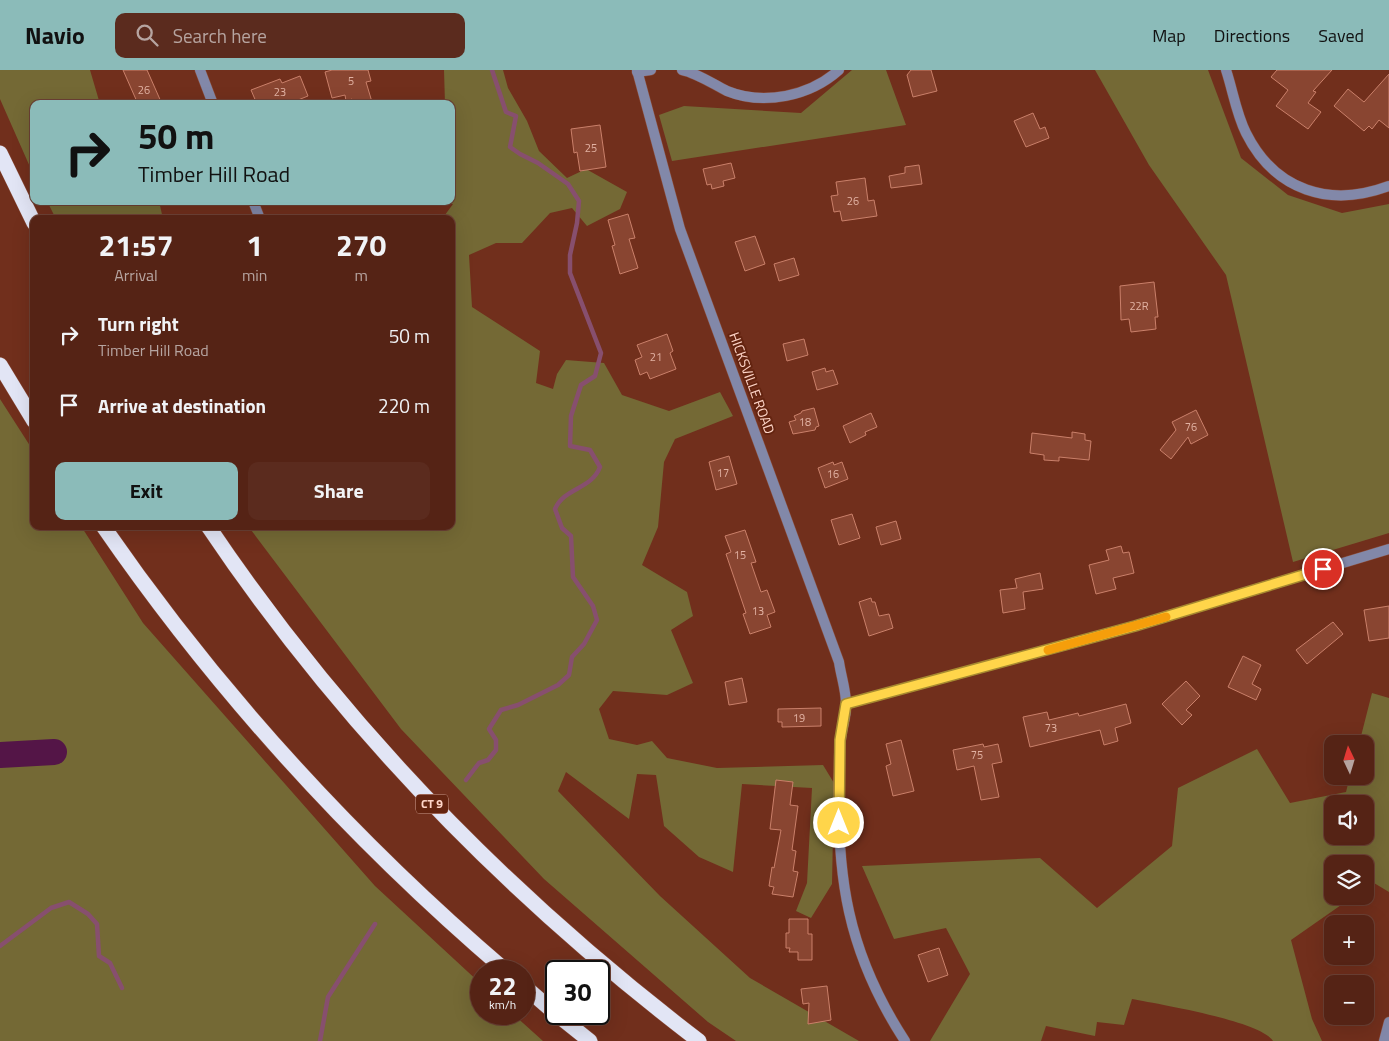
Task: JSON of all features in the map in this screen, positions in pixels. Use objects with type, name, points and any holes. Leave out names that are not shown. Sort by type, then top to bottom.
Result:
[{"type":"highway","points":[[0,153],[30,215]]},
{"type":"highway","points":[[0,365],[30,414]]},
{"type":"highway","points":[[106,530],[186,639],[283,753],[408,883],[494,960]]},
{"type":"highway","name":"CT 9","points":[[211,530],[264,605],[322,679],[423,794],[498,870],[572,939],[698,1041]]},
{"type":"highway","points":[[535,996],[545,1004]]},
{"type":"highway","points":[[570,1025],[590,1041]]},
{"type":"street","points":[[200,70],[211,100]]},
{"type":"street","points":[[637,71],[650,70]]},
{"type":"street","points":[[682,70],[730,92],[756,97],[785,97],[808,90],[833,76],[839,70]]},
{"type":"street","points":[[1226,70],[1246,133],[1261,156],[1280,177],[1293,185],[1316,194],[1335,196],[1376,191],[1389,186]]},
{"type":"street","name":"HICKSVILLE ROAD","points":[[637,71],[680,229],[839,662],[846,704],[840,740],[838,805],[843,882],[848,916],[873,985],[904,1041]]},
{"type":"street","points":[[846,704],[1135,626],[1389,549]]},
{"type":"street","points":[[1384,1041],[1389,1022]]},
{"type":"shaded area","points":[[0,70],[90,70],[99,100],[30,100],[30,167],[0,99]]},
{"type":"shaded area","points":[[444,70],[503,70],[508,88],[527,121],[539,151],[567,178],[586,169],[627,192],[620,209],[587,226],[572,208],[550,213],[522,243],[496,243],[469,255],[472,307],[540,351],[536,383],[553,389],[557,374],[566,360],[604,363],[622,395],[669,411],[720,392],[733,416],[675,439],[664,462],[658,527],[642,565],[687,592],[693,616],[671,630],[693,683],[667,695],[613,691],[599,709],[609,739],[637,745],[652,741],[667,758],[717,768],[823,765],[834,783],[832,884],[811,918],[796,911],[807,883],[812,788],[742,784],[733,872],[699,857],[664,826],[656,775],[637,774],[629,819],[566,772],[558,791],[660,896],[750,978],[859,1041],[736,1041],[708,1022],[544,879],[401,729],[251,530],[455,530],[455,215],[445,215],[452,205],[455,205],[455,100],[445,100]]},
{"type":"shaded area","points":[[852,70],[886,70],[906,125],[672,161],[659,115],[684,106],[801,113]]},
{"type":"shaded area","points":[[1095,70],[1208,70],[1241,158],[1288,195],[1342,213],[1389,204],[1389,533],[1293,562],[1226,275],[1149,165]]},
{"type":"shaded area","points":[[49,205],[160,205],[162,215],[54,215]]},
{"type":"shaded area","points":[[0,399],[30,446],[30,530],[84,530],[143,623],[375,886],[470,974],[470,1025],[525,1025],[543,1041],[0,1041]]},
{"type":"shaded area","points":[[1372,693],[1389,698],[1389,892],[1374,883],[1374,855],[1324,855],[1324,905],[1341,905],[1324,915],[1324,917],[1291,940],[1312,1019],[1322,1041],[1273,1041],[1265,1034],[1230,1020],[1132,999],[1124,1025],[1097,1022],[1095,1036],[1046,1026],[1041,1041],[930,1041],[970,974],[946,928],[894,939],[862,866],[1040,858],[1097,908],[1172,846],[1178,788],[1257,749],[1290,803],[1324,796],[1324,845],[1374,845],[1374,795],[1331,795],[1346,792],[1348,785],[1374,785],[1374,735],[1361,735]]},
{"type":"building","points":[[123,70],[147,70],[160,100],[136,100]]},
{"type":"building","points":[[332,70],[368,70],[371,81],[366,82],[371,100],[346,100],[345,95],[332,98],[325,72]]},
{"type":"building","points":[[911,70],[931,70],[937,91],[913,97],[907,75]]},
{"type":"building","points":[[1277,70],[1332,70],[1313,91],[1316,92],[1308,103],[1321,112],[1308,129],[1276,106],[1288,90],[1271,77]]},
{"type":"building","points":[[1389,74],[1389,128],[1379,120],[1372,129],[1369,126],[1364,131],[1334,106],[1348,89],[1364,102]]},
{"type":"building","points":[[300,76],[308,96],[298,100],[255,100],[251,90],[280,79],[282,83]]},
{"type":"building","points":[[1033,113],[1040,129],[1045,127],[1049,138],[1026,147],[1014,121]]},
{"type":"building","points":[[600,125],[606,167],[580,171],[577,152],[574,153],[571,129]]},
{"type":"building","points":[[731,163],[735,178],[723,181],[724,186],[712,189],[711,184],[707,185],[703,169]]},
{"type":"building","points":[[919,165],[922,184],[891,188],[889,176],[905,173],[905,167]]},
{"type":"building","points":[[865,178],[868,201],[874,200],[877,216],[842,221],[840,211],[834,212],[831,196],[838,195],[836,182]]},
{"type":"building","points":[[628,214],[635,238],[629,239],[638,268],[620,274],[612,246],[615,245],[608,220]]},
{"type":"building","points":[[755,236],[765,264],[745,271],[735,242]]},
{"type":"building","points":[[794,258],[799,275],[779,281],[774,264]]},
{"type":"building","points":[[1154,282],[1158,317],[1155,317],[1156,329],[1131,332],[1129,319],[1121,320],[1120,286]]},
{"type":"building","points":[[667,334],[673,351],[670,353],[676,369],[650,379],[647,372],[640,375],[635,360],[642,357],[637,345]]},
{"type":"building","points":[[804,339],[808,355],[787,361],[783,344]]},
{"type":"building","points":[[825,368],[826,372],[833,370],[838,384],[817,390],[812,372]]},
{"type":"building","points":[[814,408],[819,426],[815,430],[793,434],[789,422],[796,420],[794,416],[802,411]]},
{"type":"building","points":[[1196,410],[1208,435],[1191,444],[1188,437],[1171,459],[1160,450],[1176,430],[1172,422]]},
{"type":"building","points":[[871,413],[877,427],[865,432],[866,435],[850,443],[843,426]]},
{"type":"building","points":[[1072,432],[1085,434],[1085,440],[1091,441],[1089,460],[1059,457],[1059,461],[1044,460],[1044,455],[1030,453],[1032,433],[1072,438]]},
{"type":"building","points":[[729,456],[737,484],[716,490],[709,462]]},
{"type":"building","points":[[833,462],[834,465],[842,462],[848,479],[825,488],[818,468]]},
{"type":"building","points":[[852,514],[860,538],[839,545],[831,520]]},
{"type":"building","points":[[896,521],[901,539],[881,545],[876,527]]},
{"type":"building","points":[[745,530],[756,562],[751,563],[761,592],[767,590],[775,612],[767,615],[771,627],[750,634],[743,614],[746,613],[726,554],[731,552],[725,536]]},
{"type":"building","points":[[1121,546],[1123,553],[1129,552],[1134,573],[1113,578],[1116,589],[1096,594],[1089,565],[1109,560],[1106,550]]},
{"type":"building","points":[[1040,573],[1043,589],[1023,592],[1025,609],[1003,613],[1000,590],[1017,588],[1015,579]]},
{"type":"building","points":[[871,598],[872,602],[875,602],[879,616],[889,614],[893,628],[869,636],[859,602]]},
{"type":"building","points":[[1389,606],[1389,638],[1369,641],[1364,610]]},
{"type":"building","points":[[1333,622],[1343,634],[1307,664],[1296,650]]},
{"type":"building","points":[[1243,656],[1261,665],[1252,684],[1261,689],[1256,700],[1228,687]]},
{"type":"building","points":[[742,678],[747,702],[729,705],[725,682]]},
{"type":"building","points":[[1186,681],[1200,696],[1186,710],[1192,715],[1182,725],[1162,704]]},
{"type":"building","points":[[1126,704],[1131,723],[1115,728],[1118,741],[1104,745],[1100,730],[1030,747],[1023,717],[1047,712],[1049,720],[1078,713],[1079,716]]},
{"type":"building","points":[[821,708],[821,726],[782,727],[782,722],[778,722],[778,709]]},
{"type":"building","points":[[901,740],[914,791],[893,796],[886,766],[891,764],[886,744]]},
{"type":"building","points":[[983,744],[984,747],[998,744],[1002,762],[992,764],[999,797],[981,800],[974,766],[957,770],[953,750]]},
{"type":"building","points":[[776,780],[793,782],[790,805],[798,806],[792,850],[796,851],[793,871],[798,872],[793,897],[772,894],[774,887],[769,886],[781,830],[770,829]]},
{"type":"building","points":[[789,919],[808,919],[808,934],[812,934],[812,960],[798,960],[798,952],[789,952],[790,948],[786,948],[786,933],[789,933]]},
{"type":"building","points":[[939,948],[948,975],[928,982],[918,955]]},
{"type":"building","points":[[827,986],[831,1020],[808,1024],[809,1003],[803,1004],[801,989]]},
{"type":"waterway","points":[[466,780],[479,763],[488,760],[496,750],[496,740],[489,729],[501,710],[518,705],[558,685],[569,675],[572,657],[584,644],[597,620],[593,606],[573,577],[571,536],[562,528],[555,509],[565,496],[591,480],[600,467],[590,450],[570,446],[571,416],[581,385],[595,376],[601,353],[570,273],[570,255],[577,223],[579,201],[568,184],[538,163],[510,147],[516,116],[506,112],[492,70]]},
{"type":"waterway","points":[[0,755],[54,752]]},
{"type":"waterway","points":[[0,946],[51,908],[69,902],[88,914],[97,924],[99,956],[110,963],[122,988]]},
{"type":"waterway","points":[[320,1041],[328,997],[375,924]]},
{"type":"slow traffic","points":[[1048,650],[1166,617]]},
{"type":"route","points":[[839,823],[840,740],[846,704],[1135,626],[1323,569]]}]
